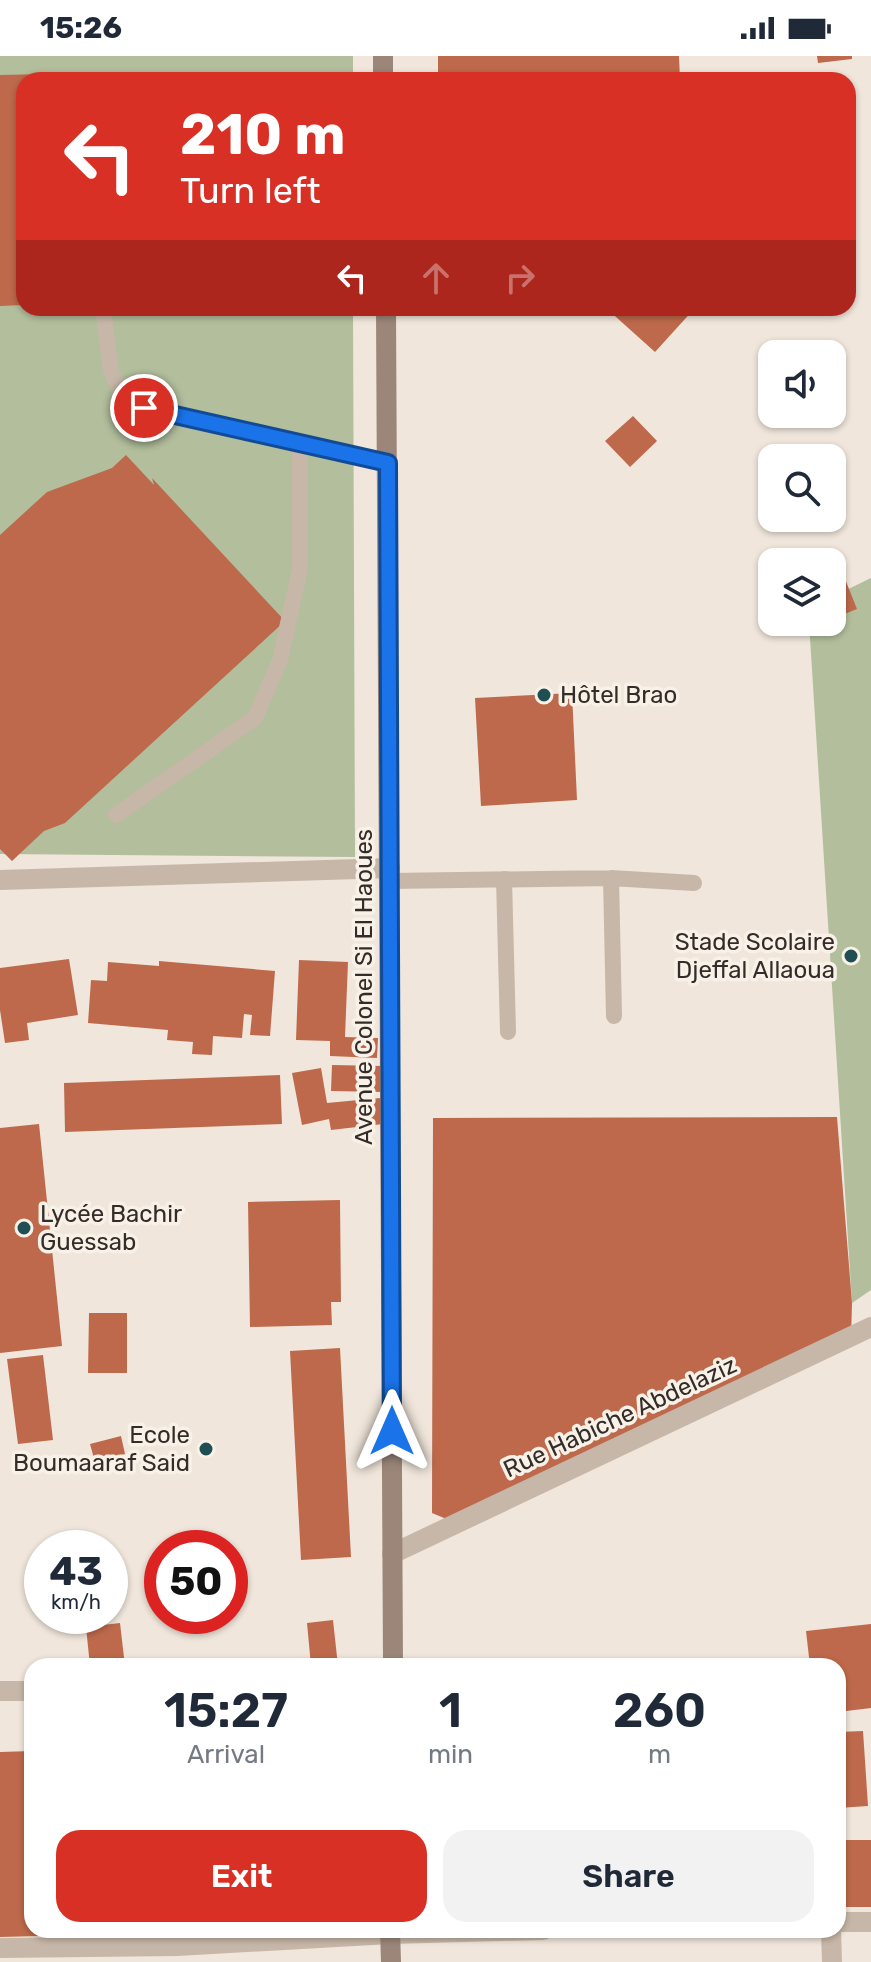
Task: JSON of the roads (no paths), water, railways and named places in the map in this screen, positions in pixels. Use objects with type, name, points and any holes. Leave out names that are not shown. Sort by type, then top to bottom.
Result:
[{"type":"main road","name":"Avenue Colonel Si El Haoues","points":[[386,316],[393,1658]]},
{"type":"main road","points":[[390,1938],[391,1962]]},
{"type":"street","points":[[0,880],[390,874]]},
{"type":"street","name":"Rue Habiche Abdelaziz","points":[[392,1554],[871,1327]]},
{"type":"street","points":[[0,1691],[24,1691]]},
{"type":"street","points":[[846,1922],[871,1922]]},
{"type":"street","points":[[0,1948],[177,1946],[299,1938]]},
{"type":"street","points":[[831,1938],[832,1962]]},
{"type":"lane","points":[[104,316],[111,371],[121,392],[144,408],[388,463]]},
{"type":"lane","points":[[116,815],[255,718],[280,660],[300,569],[300,442]]},
{"type":"lane","points":[[390,874],[504,879],[611,878],[694,883]]},
{"type":"lane","points":[[611,878],[614,1016]]},
{"type":"lane","points":[[504,879],[508,1032]]},
{"type":"place","name":"Hôtel Brao","points":[[544,695]]},
{"type":"place","name":"Stade Scolaire Djeffal Allaoua","points":[[851,956]]},
{"type":"place","name":"Lycée Bachir Guessab","points":[[24,1228]]},
{"type":"place","name":"Ecole Boumaaraf Said","points":[[206,1449]]}]
